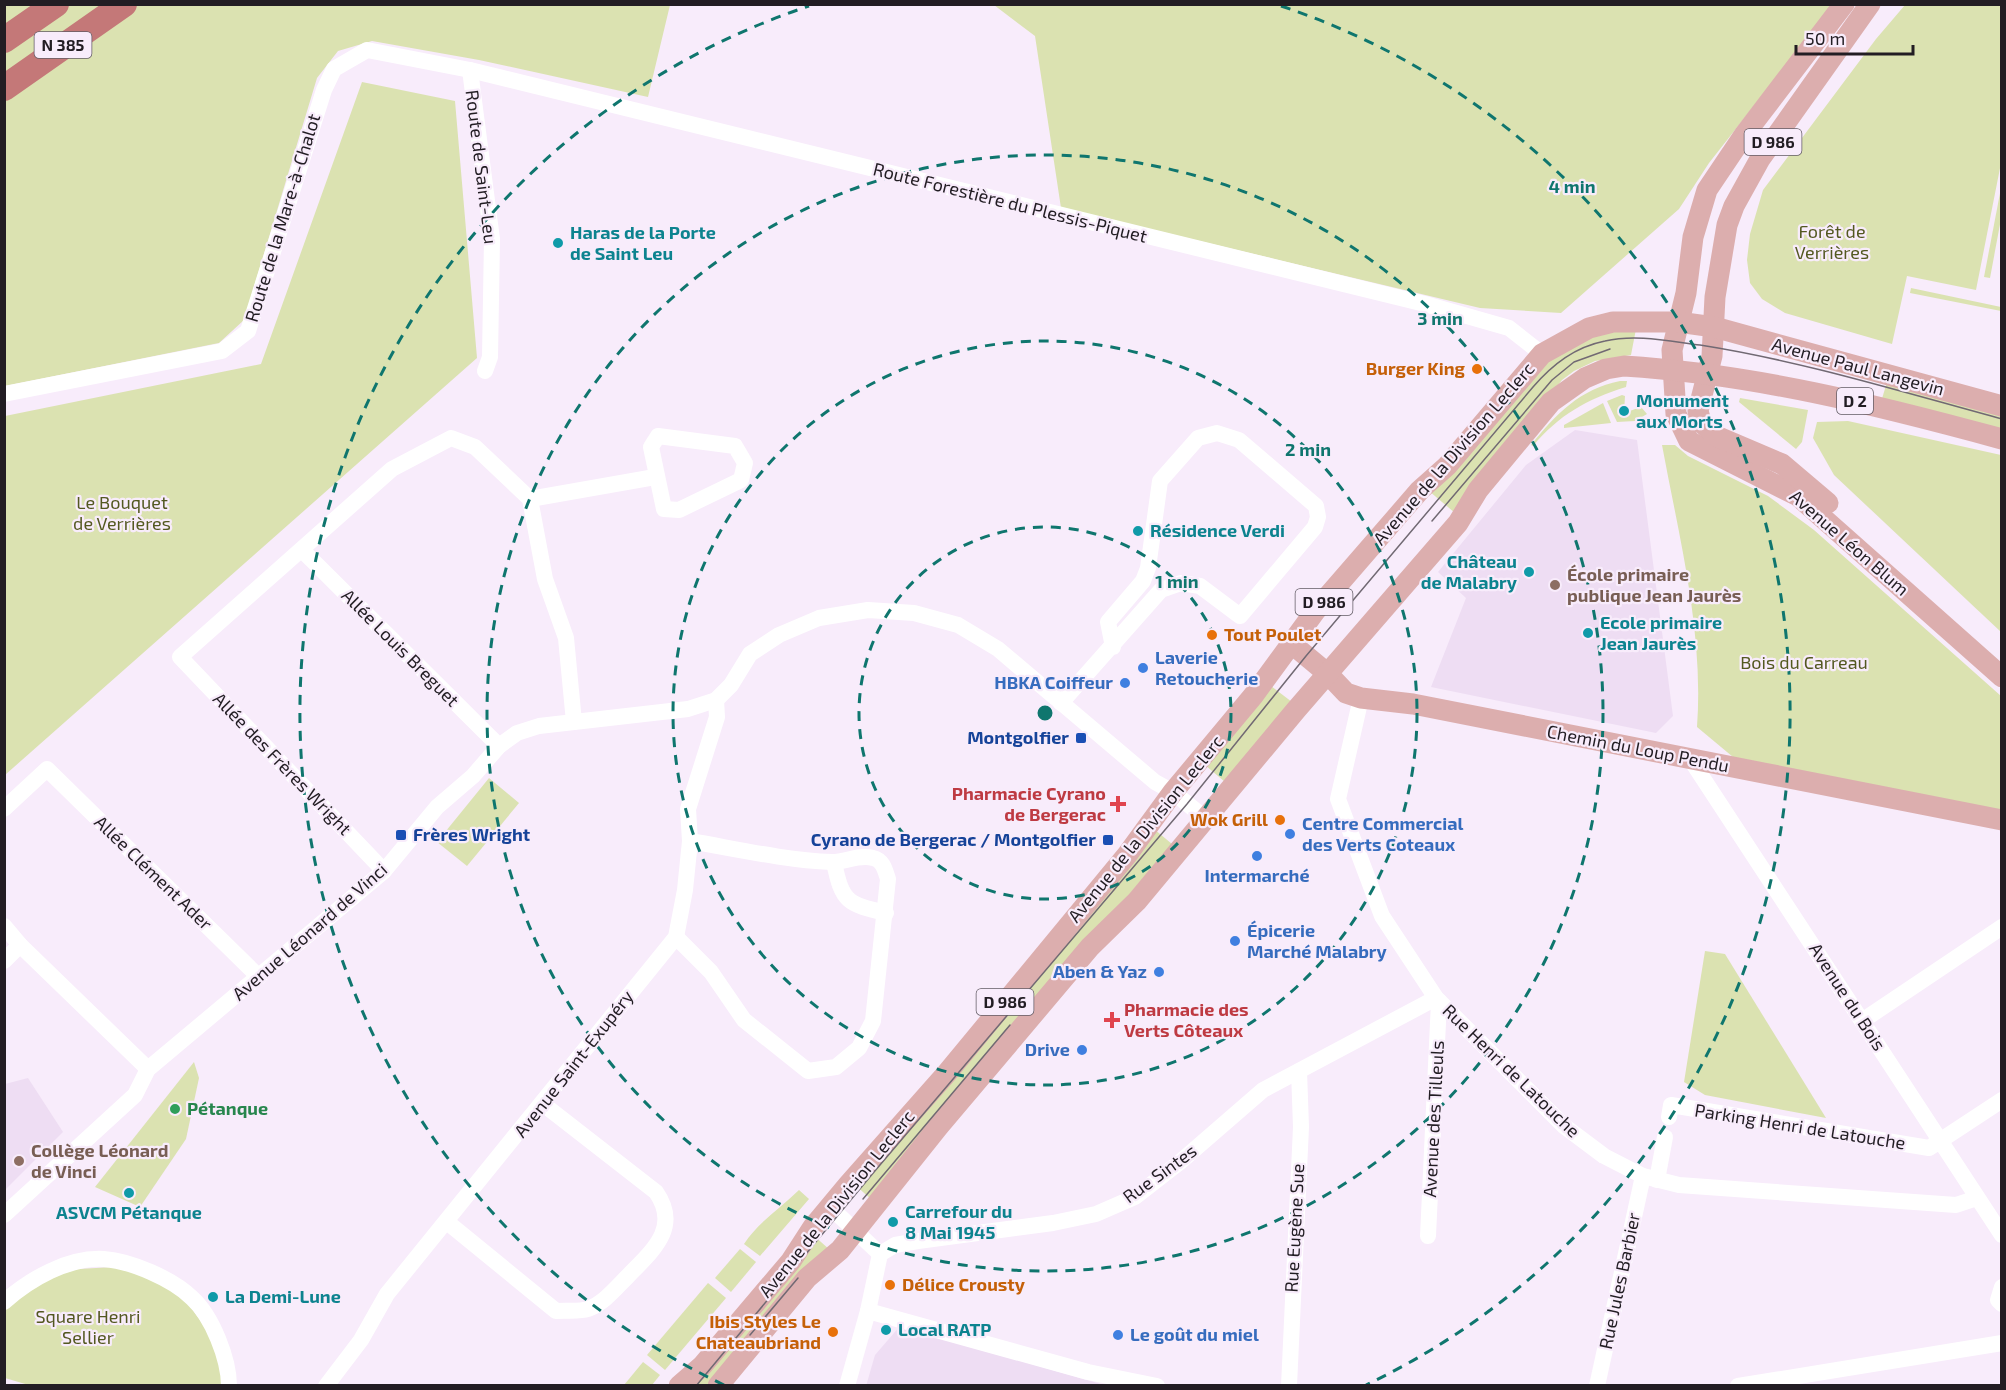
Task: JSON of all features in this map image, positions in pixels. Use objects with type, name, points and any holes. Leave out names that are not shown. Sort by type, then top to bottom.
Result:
[{"type":"highway","name":"N 385","points":[[4,40],[56,4]]},
{"type":"highway","name":"N 385","points":[[4,88],[124,4]]},
{"type":"main road","name":"D 986","points":[[1678,322],[1686,293],[1700,209],[1720,168],[1845,4]]},
{"type":"main road","name":"D 986","points":[[1714,327],[1715,297],[1727,225],[1740,191],[1870,4]]},
{"type":"main road","name":"Avenue de la Division Leclerc","points":[[679,1386],[702,1366],[739,1323],[791,1261],[830,1207],[947,1072],[1127,855],[1173,792],[1253,696],[1316,610],[1420,490],[1447,466],[1542,354],[1589,328],[1613,322],[1678,322]]},
{"type":"main road","name":"Avenue Paul Langevin","points":[[1678,322],[1714,327],[2001,406]]},
{"type":"main road","name":"Avenue Léon Blum","points":[[1678,322],[1672,372],[1676,414],[1689,441],[1798,496],[2001,677]]},
{"type":"main road","points":[[1706,376],[1714,347],[1714,327]]},
{"type":"main road","name":"Avenue de la Division Leclerc","points":[[718,1386],[807,1278],[840,1250],[932,1134],[1060,983],[1137,901],[1458,523],[1478,490],[1551,402],[1568,388],[1606,369],[1635,367],[1672,372]]},
{"type":"main road","name":"D 2","points":[[1672,372],[1706,376]]},
{"type":"main road","name":"Avenue Paul Langevin","points":[[1706,376],[1738,378],[1874,405],[2001,439]]},
{"type":"main road","name":"Avenue Léon Blum","points":[[1706,376],[1699,416],[1706,428],[1716,436],[1770,458],[1796,474],[2001,659]]},
{"type":"main road","name":"Chemin du Loup Pendu","points":[[1292,644],[1328,674],[1346,693],[1362,698],[1413,704],[2001,820]]},
{"type":"street","name":"Route de la Mare-à-Chalot","points":[[4,394],[222,351],[248,332],[320,101],[334,69],[367,50],[470,70]]},
{"type":"street","name":"Route Forestière du Plessis-Piquet","points":[[470,70],[1425,304],[1509,328],[1542,354]]},
{"type":"street","name":"Route de Saint-Leu","points":[[470,70],[492,239],[490,357],[485,371]]},
{"type":"street","points":[[1060,703],[1113,647],[1161,590],[1181,583],[1200,586],[1240,616],[1315,527],[1318,517],[1316,506],[1239,440],[1217,433],[1198,438],[1160,481],[1148,568],[1143,581],[1108,622],[1113,647]]},
{"type":"street","points":[[658,436],[735,446],[745,463],[741,480],[679,510],[664,509],[655,477],[651,447],[658,436]]},
{"type":"street","points":[[302,550],[392,469],[451,438],[475,447],[530,500],[545,579],[566,638],[574,722]]},
{"type":"street","points":[[530,500],[655,477]]},
{"type":"street","name":"Allée des Frères Wright","points":[[302,550],[180,657],[384,871]]},
{"type":"street","name":"Allée Louis Breguet","points":[[302,550],[499,746]]},
{"type":"street","points":[[716,700],[731,684],[750,654],[778,635],[819,618],[868,610],[914,613],[958,625],[998,649],[1155,782],[1173,792],[1206,819]]},
{"type":"street","name":"Rue Henri de Latouche","points":[[1362,698],[1338,799],[1382,916],[1437,999],[1564,1126],[1605,1156],[1650,1178],[1695,1188],[1956,1205],[1977,1198]]},
{"type":"street","name":"Avenue Léonard de Vinci","points":[[4,1215],[135,1095],[148,1068],[384,871],[436,807],[472,776],[499,746],[517,734],[539,726],[688,709],[716,700]]},
{"type":"street","name":"Avenue Saint-Exupéry","points":[[326,1386],[361,1340],[387,1294],[676,937],[685,890],[690,841],[688,809],[717,717],[716,700]]},
{"type":"street","name":"Avenue du Bois","points":[[1691,760],[2001,1235]]},
{"type":"street","name":"Allée Clément Ader","points":[[4,809],[47,769],[259,977]]},
{"type":"street","points":[[676,937],[711,972],[744,1020],[808,1071],[836,1067],[859,1048],[873,1021],[886,914],[888,879],[883,863],[875,858],[864,857],[834,862],[769,855],[690,841]]},
{"type":"street","points":[[834,862],[839,887],[845,898],[856,906],[886,914]]},
{"type":"street","points":[[4,926],[20,945],[148,1068]]},
{"type":"street","points":[[1863,1021],[2001,927]]},
{"type":"street","points":[[4,961],[20,945]]},
{"type":"street","name":"Rue Sintes","points":[[880,1254],[895,1245],[1053,1223],[1096,1214],[1135,1197],[1180,1162],[1263,1090],[1437,999]]},
{"type":"street","name":"Avenue des Tilleuls","points":[[1428,1236],[1437,999]]},
{"type":"street","name":"Rue Eugène Sue","points":[[1289,1386],[1301,1127],[1299,1071]]},
{"type":"street","points":[[1940,1142],[2001,1100]]},
{"type":"street","points":[[447,1222],[556,1311],[588,1309],[608,1297],[657,1246],[665,1227],[665,1206],[656,1192],[543,1104]]},
{"type":"street","name":"Parking Henri de Latouche","points":[[1668,1117],[1671,1105],[1929,1148],[1940,1142]]},
{"type":"street","points":[[1650,1178],[1665,1137]]},
{"type":"street","name":"Rue Jules Barbier","points":[[1597,1386],[1650,1178]]},
{"type":"street","points":[[830,1207],[857,1229],[880,1254],[868,1311],[847,1386]]},
{"type":"street","points":[[4,1302],[31,1280],[70,1265],[103,1259],[135,1266],[154,1274],[193,1298],[219,1338],[229,1371],[229,1386]]},
{"type":"street","points":[[2001,1287],[1998,1300],[2001,1304]]},
{"type":"street","points":[[868,1311],[1088,1372],[1156,1386]]},
{"type":"street","points":[[1738,1386],[1762,1384],[2001,1342]]},
{"type":"shaded area","name":"École primaire publique Jean Jaurès","points":[[1575,430],[1637,440],[1673,716],[1656,733],[1431,687],[1466,598],[1438,572],[1526,465]]},
{"type":"shaded area","name":"Collège Léonard de Vinci","points":[[28,1078],[63,1132],[5,1190],[5,1084]]},
{"type":"shaded area","points":[[900,1326],[1104,1385],[866,1386],[875,1355]]},
{"type":"green space","points":[[5,5],[670,5],[648,97],[479,60],[372,41],[338,51],[317,78],[244,320],[219,343],[5,386]]},
{"type":"green space","points":[[994,5],[1833,5],[1709,163],[1679,209],[1561,313],[1480,308],[1061,208],[1035,36]]},
{"type":"green space","name":"Forêt de Verrières","points":[[1905,5],[2001,5],[2001,163],[1976,290],[1907,276],[1892,344],[1785,313],[1762,299],[1750,283],[1747,260],[1750,234],[1763,190],[1876,39]]},
{"type":"green space","name":"Le Bouquet de Verrières","points":[[362,82],[455,101],[477,358],[5,775],[5,416],[261,364]]},
{"type":"green space","points":[[2001,188],[2001,219],[1990,278],[1984,277]]},
{"type":"green space","points":[[1911,288],[2001,307],[2001,311],[1910,293]]},
{"type":"green space","points":[[1636,329],[1631,355],[1595,361],[1574,371],[1562,380],[1455,513],[1429,491],[1539,368],[1587,336]]},
{"type":"green space","points":[[1627,381],[1626,387],[1575,409],[1553,425],[1533,446],[1531,445],[1570,404],[1593,390]]},
{"type":"green space","points":[[1887,382],[2001,414],[2001,434],[1881,402]]},
{"type":"green space","points":[[1625,396],[1624,413],[1641,407],[1647,414],[1635,421],[1617,422],[1607,401]]},
{"type":"green space","points":[[1740,398],[1808,410],[1802,442],[1796,449],[1739,402]]},
{"type":"green space","points":[[1603,403],[1611,423],[1564,428],[1564,425]]},
{"type":"green space","points":[[1848,421],[2001,455],[2001,632],[1834,475],[1813,438],[1817,422]]},
{"type":"green space","name":"Bois du Carreau","points":[[1662,445],[1675,445],[1688,456],[1768,496],[1814,530],[2001,696],[2001,810],[1733,757],[1697,727],[1697,656],[1693,620]]},
{"type":"green space","points":[[1271,686],[1292,702],[1225,782],[1205,765]]},
{"type":"green space","points":[[489,778],[519,803],[467,866],[437,842]]},
{"type":"green space","points":[[1154,829],[1172,844],[872,1200],[855,1185]]},
{"type":"green space","points":[[1705,951],[1725,954],[1826,1118],[1705,1095],[1684,1082]]},
{"type":"green space","name":"Pétanque","points":[[194,1062],[199,1078],[186,1139],[140,1207],[95,1187]]},
{"type":"green space","points":[[799,1190],[809,1199],[760,1256],[744,1244],[763,1222]]},
{"type":"green space","points":[[812,1234],[830,1250],[714,1385],[686,1386]]},
{"type":"green space","points":[[740,1249],[756,1262],[731,1292],[715,1278]]},
{"type":"green space","name":"Square Henri Sellier","points":[[114,1267],[152,1278],[187,1302],[215,1341],[224,1386],[32,1386],[5,1378],[5,1310],[39,1280],[78,1269]]},
{"type":"green space","points":[[708,1283],[726,1298],[665,1370],[647,1355]]},
{"type":"green space","points":[[643,1362],[660,1375],[652,1385],[624,1385]]},
{"type":"tram line","points":[[696,1386],[874,1172],[1187,804],[1306,656],[1533,387],[1565,358],[1584,347],[1617,339],[1640,338],[1700,345],[1814,368],[2002,419]]},
{"type":"tram line","points":[[1432,521],[1552,380],[1574,362],[1610,349]]},
{"type":"tram line","points":[[863,1199],[1010,1025]]},
{"type":"tram line","points":[[750,1335],[798,1278]]},
{"type":"place","name":"Haras de la Porte de Saint Leu","points":[[558,243]]},
{"type":"place","name":"Burger King","points":[[1477,369]]},
{"type":"place","name":"Monument aux Morts","points":[[1624,411]]},
{"type":"place","name":"Résidence Verdi","points":[[1138,531]]},
{"type":"place","name":"Château de Malabry","points":[[1529,572]]},
{"type":"place","name":"École primaire publique Jean Jaurès","points":[[1555,585]]},
{"type":"place","name":"Ecole primaire Jean Jaurès","points":[[1588,633]]},
{"type":"place","name":"Tout Poulet","points":[[1212,635]]},
{"type":"place","name":"Laverie Retoucherie","points":[[1143,668]]},
{"type":"place","name":"HBKA Coiffeur","points":[[1125,683]]},
{"type":"place","name":"Montgolfier","points":[[1081,738]]},
{"type":"place","name":"Pharmacie Cyrano de Bergerac","points":[[1118,804]]},
{"type":"place","name":"Wok Grill","points":[[1280,820]]},
{"type":"place","name":"Centre Commercial des Verts Coteaux","points":[[1290,834]]},
{"type":"place","name":"Frères Wright","points":[[401,835]]},
{"type":"place","name":"Cyrano de Bergerac / Montgolfier","points":[[1108,840]]},
{"type":"place","name":"Intermarché","points":[[1257,856]]},
{"type":"place","name":"Épicerie Marché Malabry","points":[[1235,941]]},
{"type":"place","name":"Aben & Yaz","points":[[1159,972]]},
{"type":"place","name":"Pharmacie des Verts Côteaux","points":[[1112,1020]]},
{"type":"place","name":"Drive","points":[[1082,1050]]},
{"type":"place","name":"Pétanque","points":[[175,1109]]},
{"type":"place","name":"Collège Léonard de Vinci","points":[[19,1161]]},
{"type":"place","name":"ASVCM Pétanque","points":[[129,1193]]},
{"type":"place","name":"Carrefour du 8 Mai 1945","points":[[893,1222]]},
{"type":"place","name":"Délice Crousty","points":[[890,1285]]},
{"type":"place","name":"La Demi-Lune","points":[[213,1297]]},
{"type":"place","name":"Local RATP","points":[[886,1330]]},
{"type":"place","name":"Ibis Styles Le Chateaubriand","points":[[833,1332]]},
{"type":"place","name":"Le goût du miel","points":[[1118,1335]]}]
